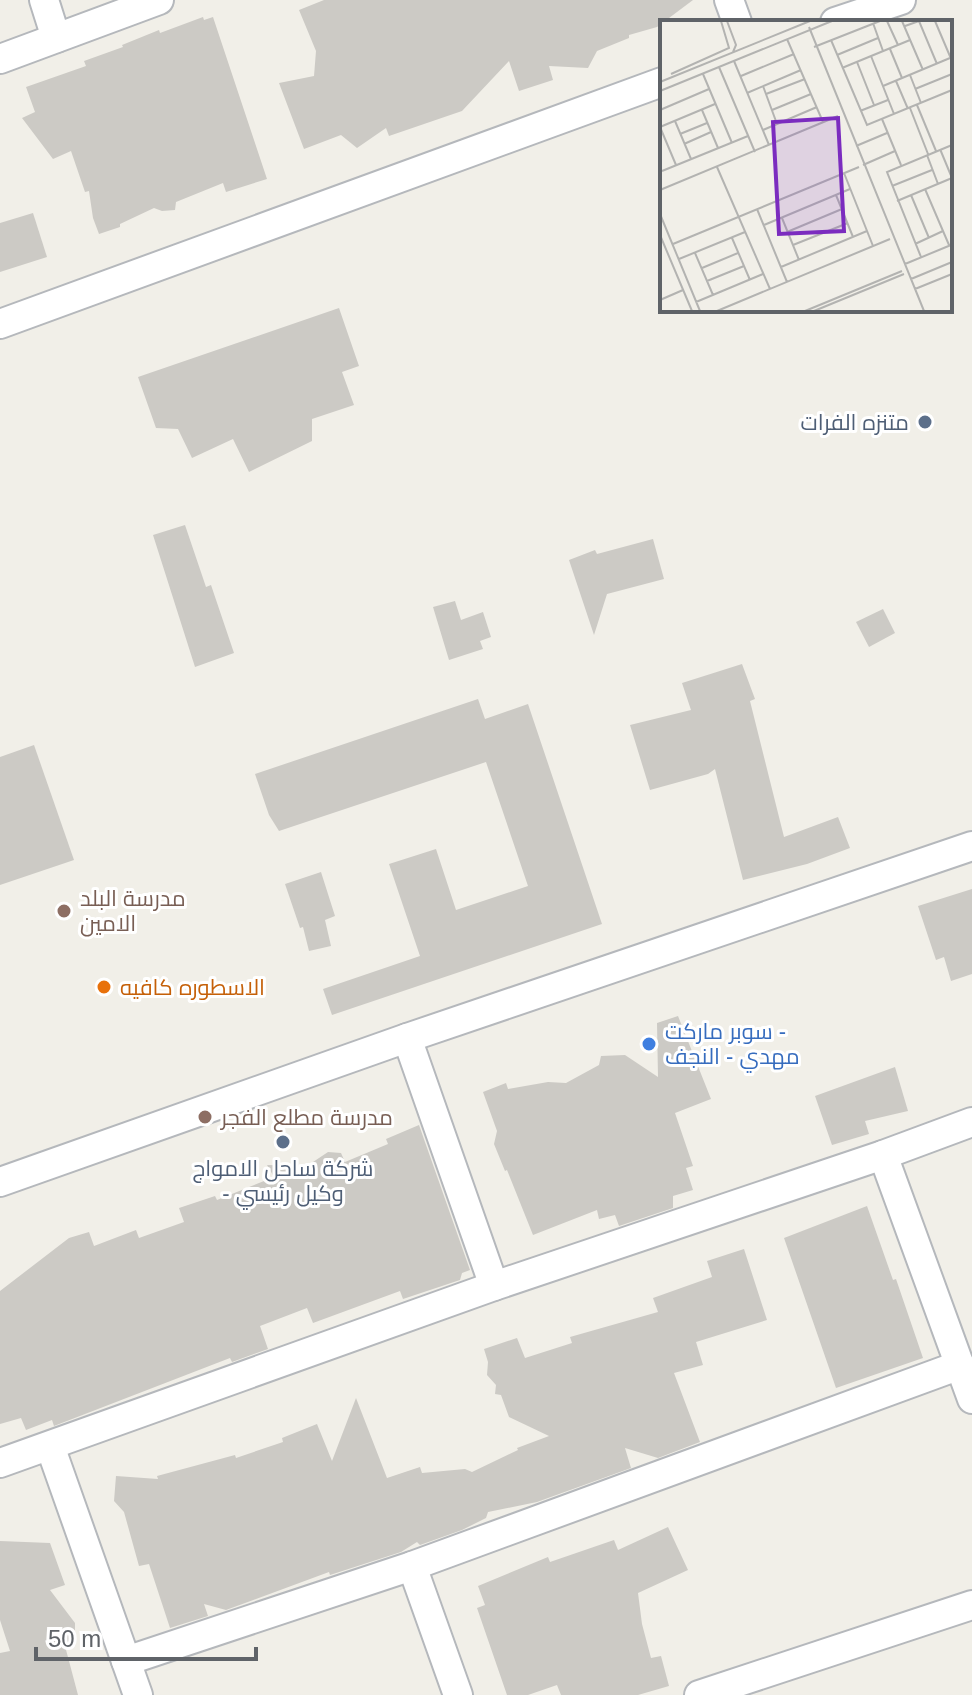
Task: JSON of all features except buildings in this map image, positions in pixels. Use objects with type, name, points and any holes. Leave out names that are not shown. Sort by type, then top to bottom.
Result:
[{"type":"street","points":[[44,0],[56,38]]},
{"type":"street","points":[[0,59],[159,0]]},
{"type":"street","points":[[729,0],[736,20]]},
{"type":"street","points":[[841,20],[901,0]]},
{"type":"street","points":[[0,324],[660,83]]},
{"type":"street","points":[[0,1182],[407,1038],[972,846]]},
{"type":"street","points":[[407,1038],[494,1286]]},
{"type":"street","points":[[0,1463],[494,1286],[972,1122]]},
{"type":"street","points":[[883,1155],[972,1399]]},
{"type":"street","points":[[126,1661],[412,1566],[960,1365]]},
{"type":"street","points":[[50,1446],[138,1695]]},
{"type":"street","points":[[412,1566],[458,1695]]},
{"type":"street","points":[[699,1695],[972,1605]]},
{"type":"place","name":"متنزه الفرات","points":[[925,422]]},
{"type":"place","name":"مدرسة البلد الامين","points":[[64,911]]},
{"type":"place","name":"الاسطوره كافيه","points":[[104,987]]},
{"type":"place","name":"سوبر ماركت - مهدي - النجف","points":[[649,1044]]},
{"type":"place","name":"مدرسة مطلع الفجر","points":[[205,1117]]},
{"type":"place","name":"شركة ساحل الامواج - وكيل رئيسي","points":[[283,1142]]}]
